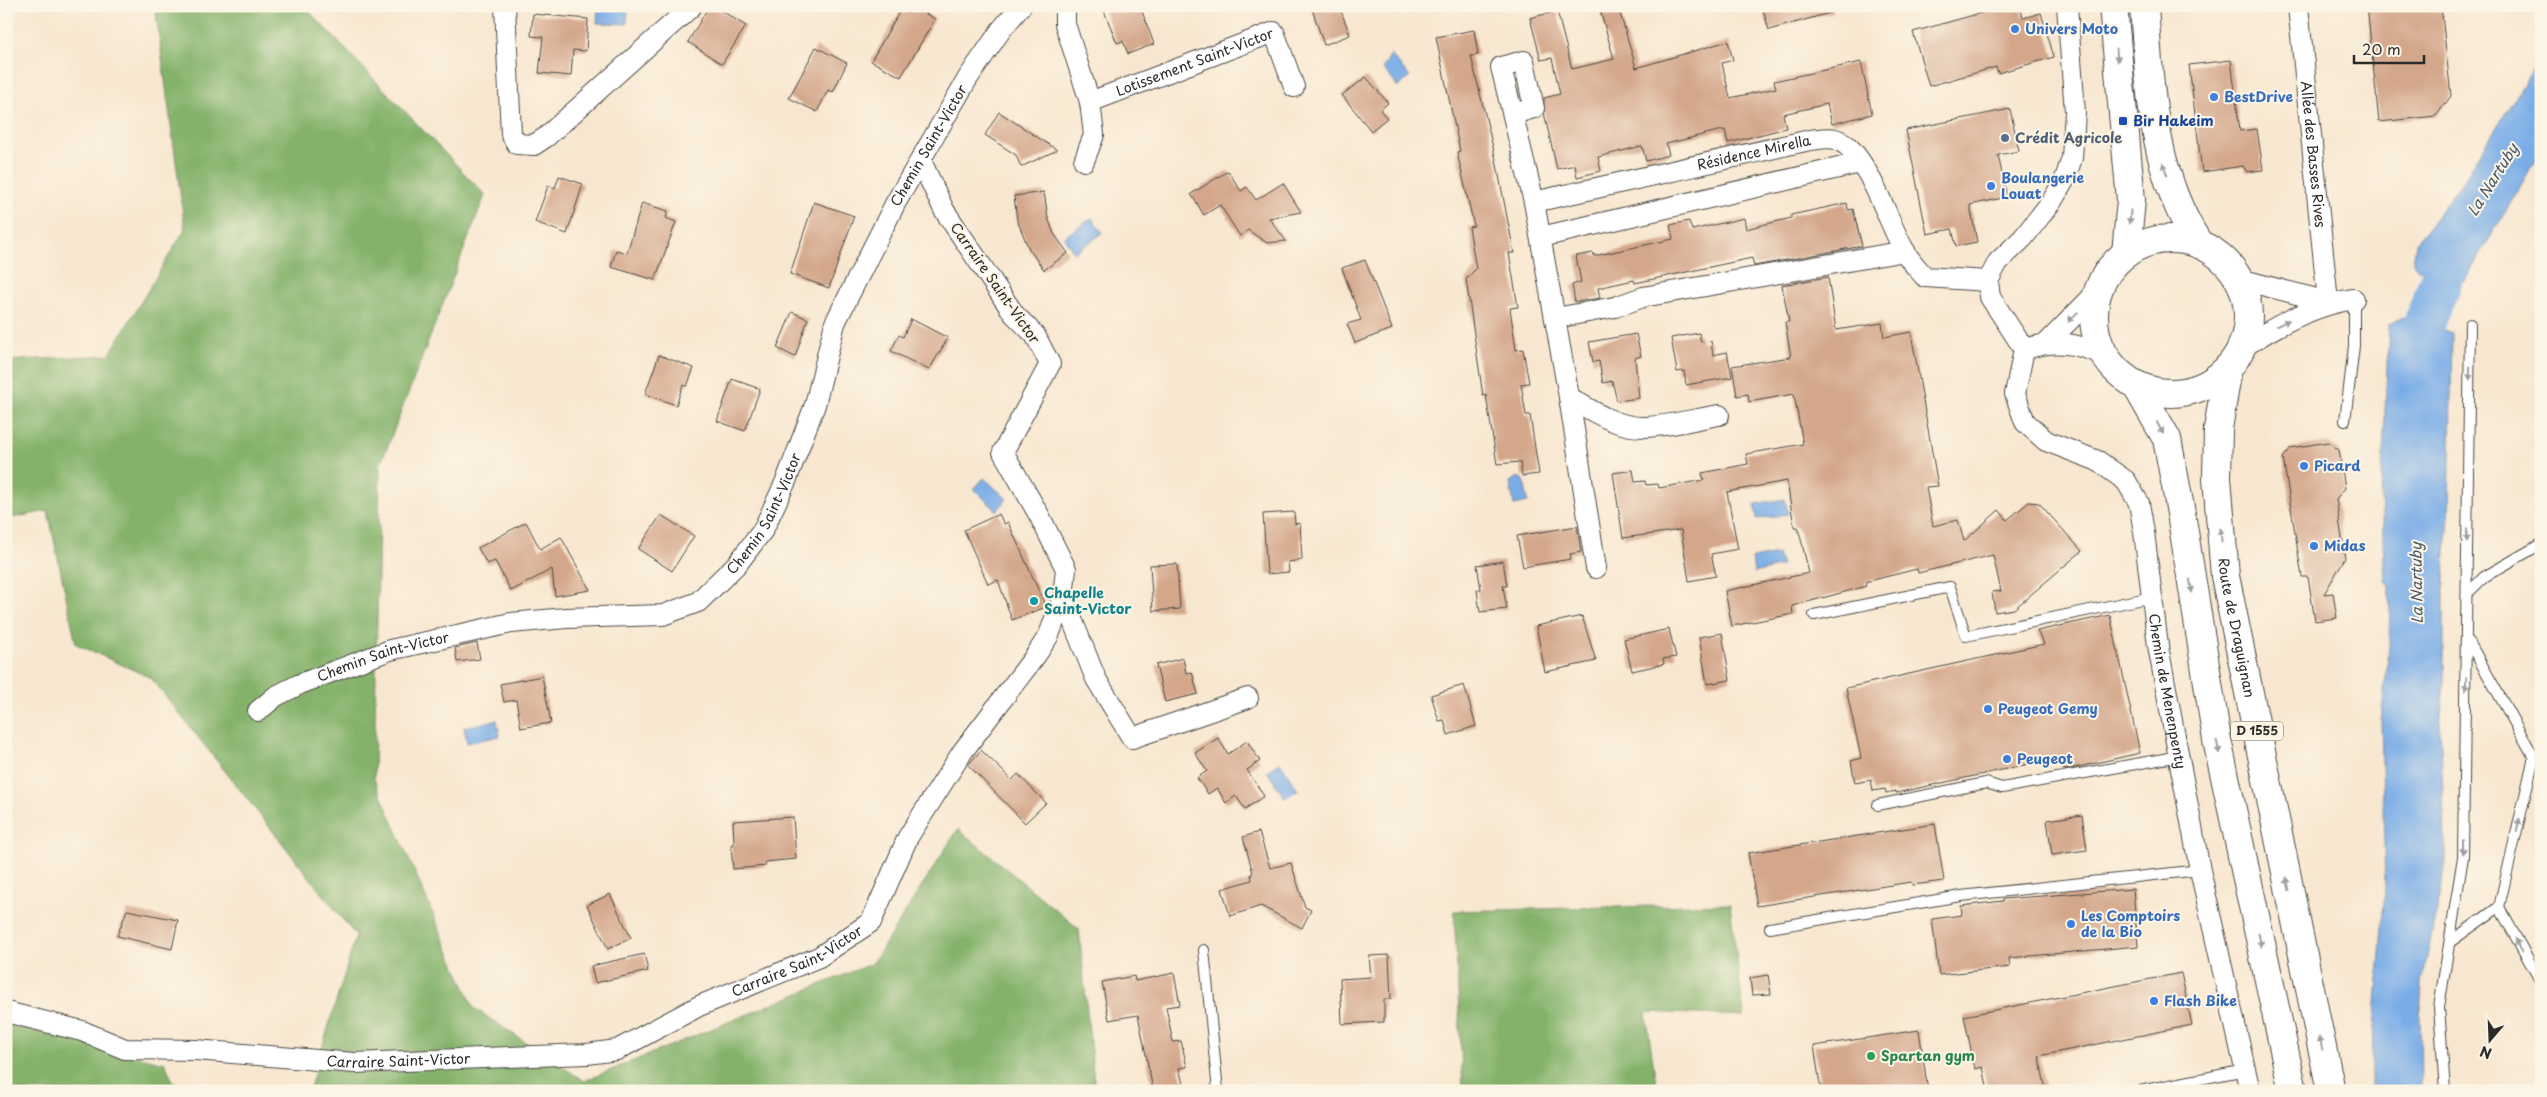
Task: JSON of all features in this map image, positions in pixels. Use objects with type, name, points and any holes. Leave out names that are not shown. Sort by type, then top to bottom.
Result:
[{"type":"main road","points":[[2113,6],[2131,200],[2126,253]]},
{"type":"main road","points":[[2144,6],[2159,152],[2184,221],[2199,244]]},
{"type":"main road","points":[[2174,239],[2199,244],[2215,253],[2228,264],[2239,279],[2247,301],[2248,325],[2235,358],[2209,384],[2185,392],[2160,393],[2136,385],[2118,372],[2104,355],[2097,340],[2094,324],[2094,307],[2098,291],[2114,264],[2126,253],[2149,242],[2174,239]]},
{"type":"main road","name":"Route de Draguignan","points":[[2235,358],[2218,429],[2217,478],[2225,576],[2331,1091]]},
{"type":"main road","name":"D 1555","points":[[2136,385],[2167,439],[2181,513],[2217,740],[2293,1091]]},
{"type":"street","points":[[505,6],[511,134],[517,144],[534,145],[546,137],[692,6]]},
{"type":"street","name":"Chemin Saint-Victor","points":[[258,711],[276,696],[300,684],[390,650],[511,623],[566,618],[663,615],[698,602],[738,564],[763,530],[786,481],[815,404],[835,323],[896,202],[968,78],[1001,30],[1021,6]]},
{"type":"street","points":[[1065,6],[1065,24],[1090,102],[1094,135],[1084,161]]},
{"type":"street","points":[[2067,6],[2075,112],[2072,158],[2065,178],[2052,201],[2024,238],[1998,262],[1988,281],[1990,297],[2024,349],[2048,342],[2083,346],[2104,355]]},
{"type":"street","name":"Allée des Basses Rives","points":[[2298,6],[2328,302]]},
{"type":"street","name":"Lotissement Saint-Victor","points":[[1090,102],[1274,32],[1294,87]]},
{"type":"street","points":[[1513,114],[1534,202],[1556,318],[1596,568]]},
{"type":"street","name":"Résidence Mirella","points":[[1534,202],[1810,140],[1828,138],[1841,141],[1850,149],[1860,163],[1904,252],[1925,277],[1988,281]]},
{"type":"street","name":"Carraire Saint-Victor","points":[[6,1012],[82,1031],[126,1049],[196,1050],[354,1063],[587,1054],[617,1050],[699,1006],[819,957],[871,922],[908,837],[963,750],[1036,655],[1049,635],[1063,597],[1066,569],[1039,515],[1002,452],[1050,364],[1035,335],[1014,314],[944,210],[921,161]]},
{"type":"street","points":[[1541,237],[1860,163]]},
{"type":"street","points":[[1556,318],[1615,307],[1643,297],[1904,252]]},
{"type":"street","points":[[2239,279],[2328,302]]},
{"type":"street","points":[[2048,342],[2098,291]]},
{"type":"street","points":[[2235,358],[2267,331],[2328,302],[2354,299]]},
{"type":"street","name":"Chemin de Menenpenty","points":[[2024,349],[2015,394],[2025,422],[2046,441],[2098,461],[2126,482],[2139,504],[2158,646],[2200,870],[2250,1091]]},
{"type":"street","points":[[1569,397],[1599,416],[1623,424],[1644,427],[1719,415]]},
{"type":"street","points":[[1063,597],[1096,679],[1132,738],[1248,698]]},
{"type":"lane","points":[[2345,421],[2354,346],[2354,299]]},
{"type":"lane","points":[[2445,1091],[2439,1007],[2463,858],[2470,324]]},
{"type":"lane","points":[[2466,594],[2484,577],[2541,544]]},
{"type":"lane","points":[[1814,615],[1950,587],[1966,636],[2152,597]]},
{"type":"lane","points":[[2450,942],[2498,907],[2534,757],[2485,674],[2467,636]]},
{"type":"lane","points":[[1878,804],[1986,783],[2002,788],[2180,756]]},
{"type":"lane","points":[[1770,928],[1961,896],[2200,870]]},
{"type":"lane","points":[[2498,907],[2541,982]]},
{"type":"lane","points":[[1204,950],[1218,1091]]},
{"type":"lane","points":[[2140,1091],[2245,1070]]},
{"type":"green space","points":[[155,6],[304,6],[485,195],[380,466],[374,779],[474,1008],[584,1081],[873,963],[958,829],[1079,929],[1095,1091],[309,1091],[356,936],[151,678],[76,644],[48,511],[6,519],[6,361],[109,355],[185,229]]},
{"type":"green space","points":[[1730,904],[1744,1016],[1646,1012],[1657,1091],[1463,1091],[1454,911]]},
{"type":"green space","points":[[6,1024],[165,1063],[177,1091],[6,1091]]},
{"type":"water","points":[[598,8],[628,9],[627,24],[597,23]]},
{"type":"water","points":[[1391,55],[1410,77],[1398,87],[1383,68]]},
{"type":"water","points":[[2541,56],[2541,151],[2464,282],[2418,269],[2413,263],[2416,243],[2465,178]]},
{"type":"water","points":[[1092,218],[1103,233],[1074,253],[1064,237]]},
{"type":"water","points":[[2403,317],[2452,333],[2449,516],[2444,578],[2444,684],[2440,724],[2446,862],[2422,982],[2420,1016],[2421,1091],[2371,1091],[2371,1067],[2385,889],[2381,720],[2389,647],[2390,585],[2385,581],[2381,495],[2389,325]]},
{"type":"water","points":[[1517,477],[1524,480],[1528,502],[1514,505],[1510,482]]},
{"type":"water","points":[[984,478],[1007,499],[997,511],[974,489]]},
{"type":"water","points":[[1785,499],[1788,514],[1757,519],[1755,504]]},
{"type":"water","points":[[1778,554],[1782,566],[1754,573],[1752,559]]},
{"type":"water","points":[[497,720],[500,736],[467,743],[464,727]]},
{"type":"water","points":[[1280,762],[1298,790],[1285,798],[1267,771]]},
{"type":"building","points":[[709,6],[714,6],[746,26],[722,64],[688,42]]},
{"type":"building","points":[[912,6],[935,19],[901,77],[871,61],[901,9],[908,13]]},
{"type":"building","points":[[1102,6],[1140,6],[1154,44],[1128,54],[1123,41],[1117,43]]},
{"type":"building","points":[[1311,6],[1339,6],[1350,35],[1324,45]]},
{"type":"building","points":[[1599,6],[1618,6],[1636,68],[1728,41],[1733,60],[1722,63],[1730,98],[1776,88],[1774,81],[1861,62],[1872,114],[1832,124],[1827,104],[1783,114],[1786,128],[1728,143],[1725,130],[1666,144],[1669,155],[1646,161],[1642,146],[1598,157],[1601,171],[1577,177],[1575,165],[1557,169],[1544,113],[1544,98],[1560,94],[1552,58],[1541,60],[1530,18],[1557,11],[1572,69],[1614,59]]},
{"type":"building","points":[[1762,6],[1832,6],[1833,12],[1769,30]]},
{"type":"building","points":[[1979,6],[2020,6],[2023,18],[2041,13],[2054,57],[1998,73],[1996,67],[1929,86],[1913,32],[1981,13]]},
{"type":"building","points":[[2367,6],[2441,6],[2451,96],[2436,116],[2379,122]]},
{"type":"building","points":[[533,14],[588,19],[586,51],[573,50],[571,76],[539,73],[543,37],[531,36]]},
{"type":"building","points":[[1474,30],[1478,55],[1471,56],[1496,160],[1514,253],[1509,253],[1518,307],[1510,308],[1516,350],[1523,349],[1529,383],[1521,384],[1526,415],[1530,415],[1539,474],[1522,476],[1520,462],[1497,464],[1486,395],[1483,396],[1466,279],[1476,269],[1469,227],[1474,226],[1457,152],[1460,151],[1436,37]]},
{"type":"building","points":[[816,47],[847,63],[833,92],[828,90],[817,112],[789,98]]},
{"type":"building","name":"BestDrive","points":[[2231,60],[2240,131],[2257,129],[2263,170],[2247,172],[2243,166],[2202,172],[2189,65]]},
{"type":"building","points":[[1366,77],[1388,103],[1380,110],[1387,118],[1371,131],[1342,95]]},
{"type":"building","points":[[2010,109],[2019,151],[1998,155],[2007,197],[1970,205],[1977,242],[1956,246],[1952,229],[1927,234],[1906,130]]},
{"type":"building","points":[[999,112],[1057,150],[1021,167],[1016,155],[985,135]]},
{"type":"building","points":[[1228,171],[1241,191],[1247,187],[1256,200],[1283,183],[1301,212],[1269,218],[1286,241],[1267,243],[1248,230],[1240,236],[1220,205],[1204,215],[1191,194]]},
{"type":"building","points":[[559,176],[583,184],[567,234],[535,222],[548,186],[555,188]]},
{"type":"building","points":[[1044,192],[1048,218],[1054,234],[1068,253],[1044,270],[1029,249],[1017,220],[1014,196]]},
{"type":"building","points":[[814,202],[854,216],[829,288],[790,274]]},
{"type":"building","points":[[642,203],[668,211],[666,218],[676,222],[655,280],[611,267],[616,250],[627,253]]},
{"type":"building","points":[[1847,203],[1848,210],[1853,209],[1862,246],[1754,266],[1752,258],[1635,283],[1634,280],[1598,288],[1600,298],[1575,302],[1572,285],[1581,282],[1576,256],[1593,253],[1594,256],[1673,239],[1670,225],[1689,221],[1692,230],[1744,218],[1746,229],[1791,218],[1791,215]]},
{"type":"building","points":[[1365,260],[1392,329],[1355,343],[1347,324],[1361,320],[1342,268]]},
{"type":"building","points":[[1828,277],[1836,330],[1882,323],[1884,337],[1911,332],[1938,486],[1926,487],[1933,526],[1958,520],[1964,541],[1999,510],[2007,520],[2029,502],[2039,503],[2082,551],[2014,609],[1995,612],[1992,592],[2001,591],[1993,555],[1918,573],[1917,569],[1865,582],[1866,586],[1792,606],[1793,614],[1732,626],[1725,591],[1809,573],[1798,527],[1794,527],[1787,481],[1727,492],[1738,549],[1711,554],[1716,576],[1689,581],[1681,530],[1623,538],[1613,473],[1633,470],[1635,482],[1645,481],[1646,485],[1658,484],[1659,488],[1704,480],[1702,473],[1748,464],[1746,454],[1803,444],[1794,394],[1749,402],[1748,394],[1737,396],[1732,366],[1791,357],[1785,322],[1789,322],[1782,285]]},
{"type":"building","points":[[792,312],[808,319],[795,357],[777,348]]},
{"type":"building","points":[[911,319],[948,338],[929,370],[891,351],[899,335],[903,337]]},
{"type":"building","points":[[1699,333],[1701,342],[1711,341],[1713,355],[1727,352],[1732,377],[1686,385],[1684,371],[1677,372],[1671,338]]},
{"type":"building","points":[[1636,334],[1641,356],[1635,358],[1639,398],[1617,401],[1612,381],[1603,383],[1599,361],[1593,362],[1589,342]]},
{"type":"building","points":[[659,355],[694,368],[687,386],[683,385],[676,405],[645,394]]},
{"type":"building","points":[[732,379],[760,389],[745,431],[717,421]]},
{"type":"building","points":[[2328,442],[2339,450],[2345,488],[2336,499],[2345,558],[2324,594],[2333,593],[2337,618],[2315,621],[2308,577],[2302,577],[2283,458],[2291,448]]},
{"type":"building","points":[[1294,512],[1295,524],[1300,523],[1302,560],[1288,562],[1289,572],[1267,574],[1263,514]]},
{"type":"building","points":[[999,514],[1004,524],[1008,522],[1046,607],[1012,620],[998,580],[988,584],[964,530]]},
{"type":"building","points":[[661,515],[694,536],[672,571],[638,549]]},
{"type":"building","points":[[526,522],[540,549],[561,537],[590,590],[555,596],[552,569],[511,591],[495,561],[487,564],[478,548]]},
{"type":"building","points":[[1577,526],[1581,552],[1570,554],[1571,559],[1523,567],[1517,536]]},
{"type":"building","points":[[1503,561],[1507,586],[1503,586],[1507,609],[1480,612],[1477,590],[1481,589],[1477,565]]},
{"type":"building","points":[[1177,564],[1180,609],[1153,611],[1150,565]]},
{"type":"building","name":"Peugeot Gemy","points":[[2110,615],[2140,753],[2065,770],[2063,769],[2061,757],[1896,793],[1896,791],[1886,793],[1885,789],[1873,791],[1871,780],[1855,783],[1851,761],[1861,758],[1846,688],[2044,644],[2037,631]]},
{"type":"building","points":[[1582,616],[1596,661],[1545,672],[1536,626]]},
{"type":"building","points":[[1669,629],[1676,657],[1663,659],[1664,664],[1632,671],[1624,639]]},
{"type":"building","points":[[1722,633],[1730,680],[1707,684],[1699,637]]},
{"type":"building","points":[[477,643],[480,659],[457,662],[455,648]]},
{"type":"building","points":[[1183,658],[1186,673],[1192,672],[1198,694],[1165,702],[1156,665]]},
{"type":"building","points":[[542,676],[551,723],[521,728],[516,700],[504,702],[500,684]]},
{"type":"building","points":[[1464,685],[1476,726],[1448,735],[1444,720],[1439,721],[1431,695]]},
{"type":"building","points":[[1218,738],[1228,754],[1247,741],[1260,761],[1247,770],[1264,796],[1245,809],[1236,796],[1226,803],[1217,788],[1208,794],[1197,778],[1207,771],[1195,753]]},
{"type":"building","points":[[981,750],[1012,780],[1018,774],[1046,803],[1025,823],[968,765]]},
{"type":"building","points":[[2082,815],[2087,850],[2052,855],[2047,820]]},
{"type":"building","points":[[793,817],[796,859],[765,862],[766,866],[733,869],[731,845],[734,844],[733,821]]},
{"type":"building","points":[[1935,824],[1944,881],[1912,885],[1911,882],[1757,906],[1748,853]]},
{"type":"building","points":[[1259,832],[1270,868],[1291,863],[1305,907],[1311,910],[1302,928],[1261,906],[1230,916],[1222,889],[1252,880],[1251,874],[1253,873],[1243,837]]},
{"type":"building","name":"Les Comptoirs de la Bio","points":[[2133,889],[2138,946],[2009,958],[2010,967],[1939,975],[1932,919],[1962,915],[1961,906],[2003,901],[2003,899]]},
{"type":"building","points":[[610,894],[631,938],[608,949],[587,905]]},
{"type":"building","points":[[127,910],[178,920],[172,949],[117,936]]},
{"type":"building","points":[[644,954],[648,971],[595,983],[591,966]]},
{"type":"building","points":[[1389,955],[1391,999],[1384,999],[1384,1022],[1342,1024],[1340,979],[1371,977],[1369,956]]},
{"type":"building","points":[[1174,973],[1180,1005],[1166,1007],[1173,1042],[1181,1041],[1187,1067],[1179,1068],[1183,1084],[1153,1090],[1138,1015],[1109,1020],[1102,982],[1134,976],[1135,981]]},
{"type":"building","points":[[2181,973],[2192,1025],[2039,1056],[2046,1091],[1988,1091],[1983,1067],[1975,1069],[1964,1016]]},
{"type":"building","points":[[1768,975],[1771,994],[1752,995],[1750,978]]},
{"type":"building","points":[[1919,1030],[1928,1091],[1821,1091],[1814,1046]]},
{"type":"waterway","name":"La Nartuby","points":[[2420,381],[2423,327],[2456,239],[2466,224]]},
{"type":"place","name":"Univers Moto","points":[[2015,29]]},
{"type":"place","name":"BestDrive","points":[[2214,97]]},
{"type":"place","name":"Bir Hakeim","points":[[2123,121]]},
{"type":"place","name":"Crédit Agricole","points":[[2005,138]]},
{"type":"place","name":"Boulangerie Louat","points":[[1991,186]]},
{"type":"place","name":"Picard","points":[[2304,466]]},
{"type":"place","name":"Midas","points":[[2314,546]]},
{"type":"place","name":"Chapelle Saint-Victor","points":[[1034,601]]},
{"type":"place","name":"Peugeot Gemy","points":[[1988,709]]},
{"type":"place","name":"Peugeot","points":[[2007,759]]},
{"type":"place","name":"Les Comptoirs de la Bio","points":[[2071,924]]},
{"type":"place","name":"Flash Bike","points":[[2154,1001]]},
{"type":"place","name":"Spartan gym","points":[[1871,1056]]}]
